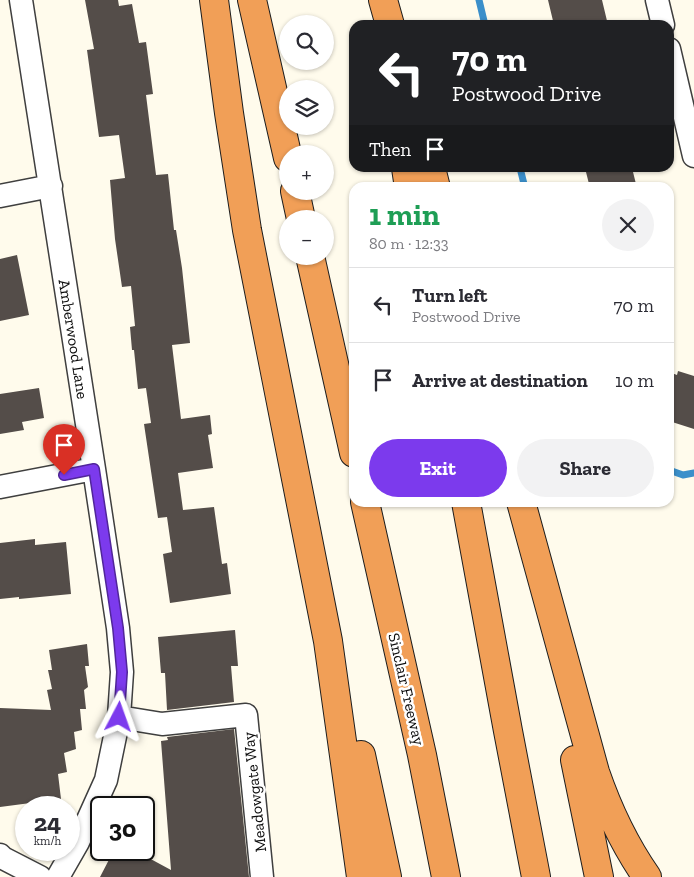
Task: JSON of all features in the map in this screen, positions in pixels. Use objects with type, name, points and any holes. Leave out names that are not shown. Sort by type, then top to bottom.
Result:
[{"type":"highway","points":[[214,0],[229,113],[248,230],[328,641],[361,877]]},
{"type":"highway","points":[[252,0],[285,145]]},
{"type":"highway","points":[[375,0],[379,20]]},
{"type":"highway","points":[[383,0],[389,20]]},
{"type":"highway","points":[[312,265],[349,431]]},
{"type":"highway","name":"Sinclair Freeway","points":[[366,507],[422,754],[446,877]]},
{"type":"highway","points":[[467,507],[536,877]]},
{"type":"highway","points":[[522,507],[594,772],[605,803],[619,833],[646,877]]},
{"type":"highway","points":[[538,564],[599,877]]},
{"type":"highway","points":[[328,641],[354,726],[387,877]]},
{"type":"street","name":"Amberwood Lane","points":[[21,0],[118,628],[122,672],[119,717],[106,780],[78,842],[58,877]]},
{"type":"street","points":[[657,0],[662,20]]},
{"type":"street","points":[[674,70],[694,156]]},
{"type":"street","points":[[0,196],[51,186]]},
{"type":"street","points":[[0,487],[94,469]]},
{"type":"street","name":"Meadowgate Way","points":[[119,717],[162,724],[246,715],[262,877]]},
{"type":"street","points":[[0,855],[40,877]]},
{"type":"building","points":[[85,0],[118,0],[119,6],[132,4],[139,43],[146,42],[153,94],[146,95],[156,175],[168,174],[174,230],[176,230],[182,268],[190,343],[172,345],[181,419],[210,415],[212,434],[208,435],[213,468],[178,473],[183,510],[214,507],[222,564],[227,563],[231,594],[170,603],[163,554],[172,552],[167,517],[158,518],[144,424],[151,423],[146,388],[138,389],[134,350],[132,350],[130,327],[135,326],[131,286],[122,287],[115,239],[110,180],[125,178],[119,135],[99,137],[87,50],[94,49]]},
{"type":"building","points":[[548,0],[602,0],[607,20],[553,20]]},
{"type":"building","points":[[586,172],[633,172],[636,182],[588,182]]},
{"type":"building","points":[[17,255],[29,315],[0,321],[0,259]]},
{"type":"building","points":[[678,371],[694,376],[694,429],[674,423],[674,374],[677,375]]},
{"type":"building","points":[[39,388],[44,418],[22,422],[24,430],[0,434],[0,394]]},
{"type":"building","points":[[35,539],[35,545],[66,542],[71,594],[0,599],[0,543]]},
{"type":"building","points":[[235,630],[238,666],[231,666],[234,702],[167,710],[165,673],[161,673],[158,637]]},
{"type":"building","points":[[87,644],[89,666],[85,666],[88,687],[84,690],[86,709],[80,709],[82,730],[74,732],[76,749],[64,753],[67,772],[58,774],[61,796],[15,796],[15,805],[0,807],[0,708],[51,710],[47,690],[52,689],[48,670],[52,670],[49,650]]},
{"type":"building","points":[[234,729],[249,877],[100,877],[108,861],[154,861],[171,870],[161,741],[168,740],[167,737]]},
{"type":"waterway","points":[[479,0],[484,20]]},
{"type":"waterway","points":[[521,172],[524,182]]},
{"type":"waterway","points":[[674,472],[683,475],[694,473]]},
{"type":"route","points":[[64,475],[94,469],[118,628],[122,672],[119,717]]}]
